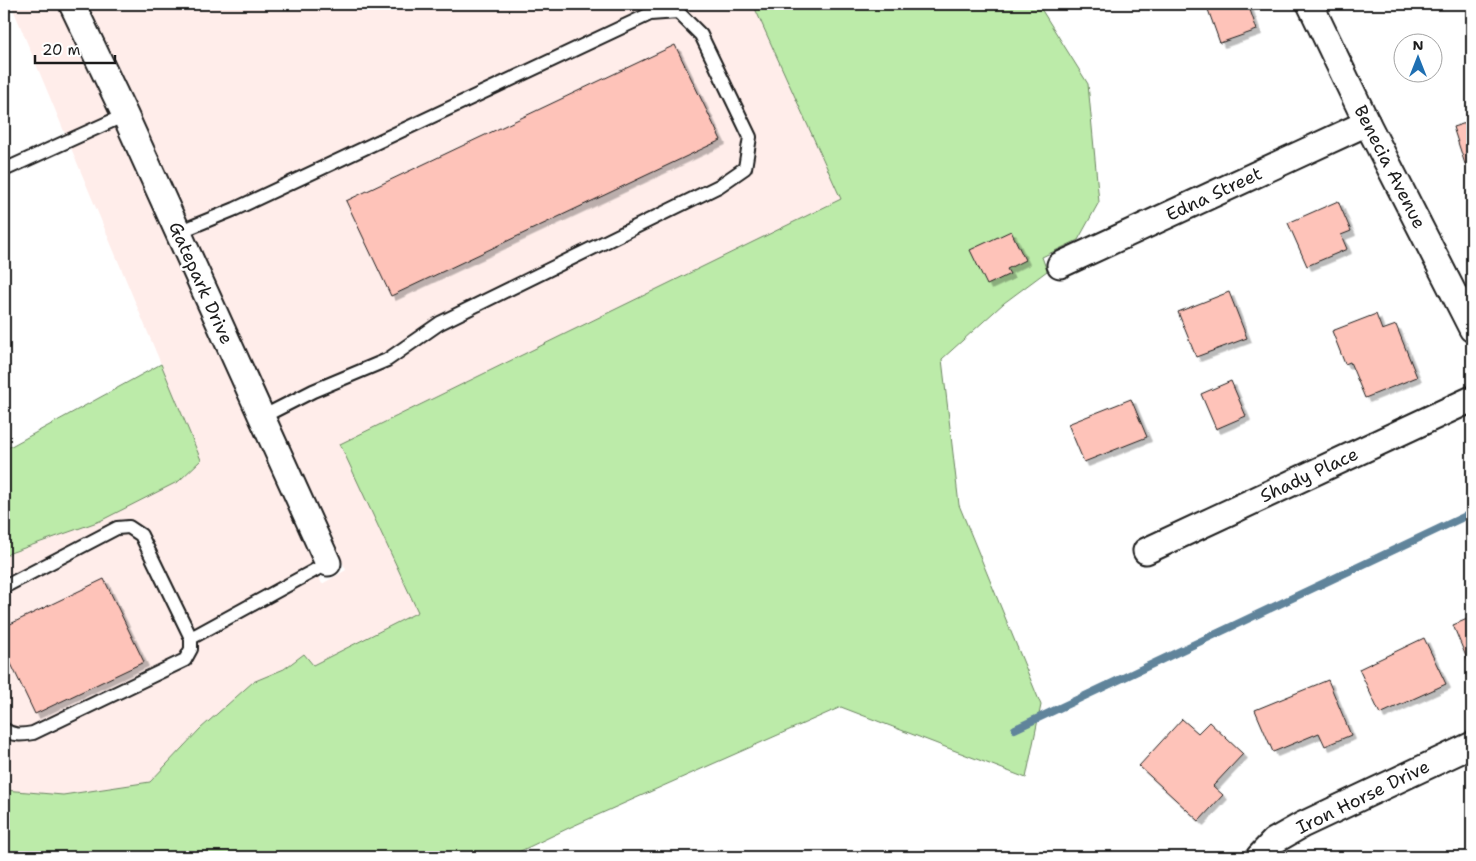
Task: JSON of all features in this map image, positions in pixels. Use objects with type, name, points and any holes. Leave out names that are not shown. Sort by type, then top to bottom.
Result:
[{"type":"street","name":"Gatepark Drive","points":[[72,4],[126,115],[328,563]]},
{"type":"street","name":"Benecia Avenue","points":[[1310,4],[1472,329]]},
{"type":"street","name":"Edna Street","points":[[1060,266],[1368,123]]},
{"type":"street","name":"Shady Place","points":[[1146,551],[1472,399]]},
{"type":"street","name":"Iron Horse Drive","points":[[1259,857],[1274,841],[1302,825],[1472,745]]},
{"type":"lane","points":[[178,232],[235,209],[650,14],[678,12],[701,36],[750,137],[745,168],[719,186],[440,323],[387,360],[313,391],[262,417]]},
{"type":"lane","points":[[4,170],[126,115]]},
{"type":"lane","points":[[4,587],[117,528],[129,527],[141,535],[191,638],[191,649],[185,660],[32,732],[21,735],[4,729]]},
{"type":"lane","points":[[191,638],[328,563]]},
{"type":"shaded area","points":[[11,4],[57,4],[114,122],[322,584],[346,570],[88,4],[753,4],[841,199],[341,444],[418,612],[313,665],[304,654],[284,669],[253,682],[200,729],[150,782],[63,795],[4,790],[4,557],[10,553],[100,521],[179,481],[201,460]]},
{"type":"green space","points":[[753,4],[1038,4],[1088,84],[1099,202],[1078,240],[1042,257],[1047,271],[1004,303],[942,359],[959,505],[1041,705],[1026,778],[841,707],[573,826],[508,857],[4,857],[4,790],[63,795],[150,782],[200,729],[253,682],[284,669],[304,654],[313,665],[418,612],[340,444],[841,199]]},
{"type":"green space","points":[[161,364],[201,460],[179,481],[100,521],[10,553],[4,557],[4,450]]},
{"type":"building","points":[[1206,4],[1248,4],[1257,30],[1220,43]]},
{"type":"building","points":[[675,45],[721,140],[391,296],[346,201]]},
{"type":"building","points":[[1472,121],[1472,162],[1465,164],[1453,127]]},
{"type":"building","points":[[1338,201],[1351,231],[1341,235],[1347,249],[1307,266],[1288,223]]},
{"type":"building","points":[[1011,231],[1025,260],[1007,269],[1010,274],[987,285],[970,250]]},
{"type":"building","points":[[1229,292],[1247,338],[1196,357],[1178,312]]},
{"type":"building","points":[[1376,314],[1382,330],[1396,325],[1417,377],[1365,398],[1350,362],[1345,364],[1332,331]]},
{"type":"building","points":[[1231,381],[1246,416],[1216,429],[1201,394]]},
{"type":"building","points":[[1131,399],[1147,437],[1084,462],[1068,424]]},
{"type":"building","points":[[104,579],[144,662],[35,714],[4,649],[4,627]]},
{"type":"building","points":[[1472,617],[1472,671],[1453,625]]},
{"type":"building","points":[[1424,638],[1446,684],[1380,714],[1359,669]]},
{"type":"building","points":[[1328,680],[1351,735],[1325,746],[1319,733],[1273,752],[1255,710]]},
{"type":"building","points":[[1182,719],[1198,733],[1209,722],[1243,754],[1213,786],[1223,795],[1199,821],[1139,766]]},
{"type":"waterway","points":[[1015,729],[1472,513]]}]
